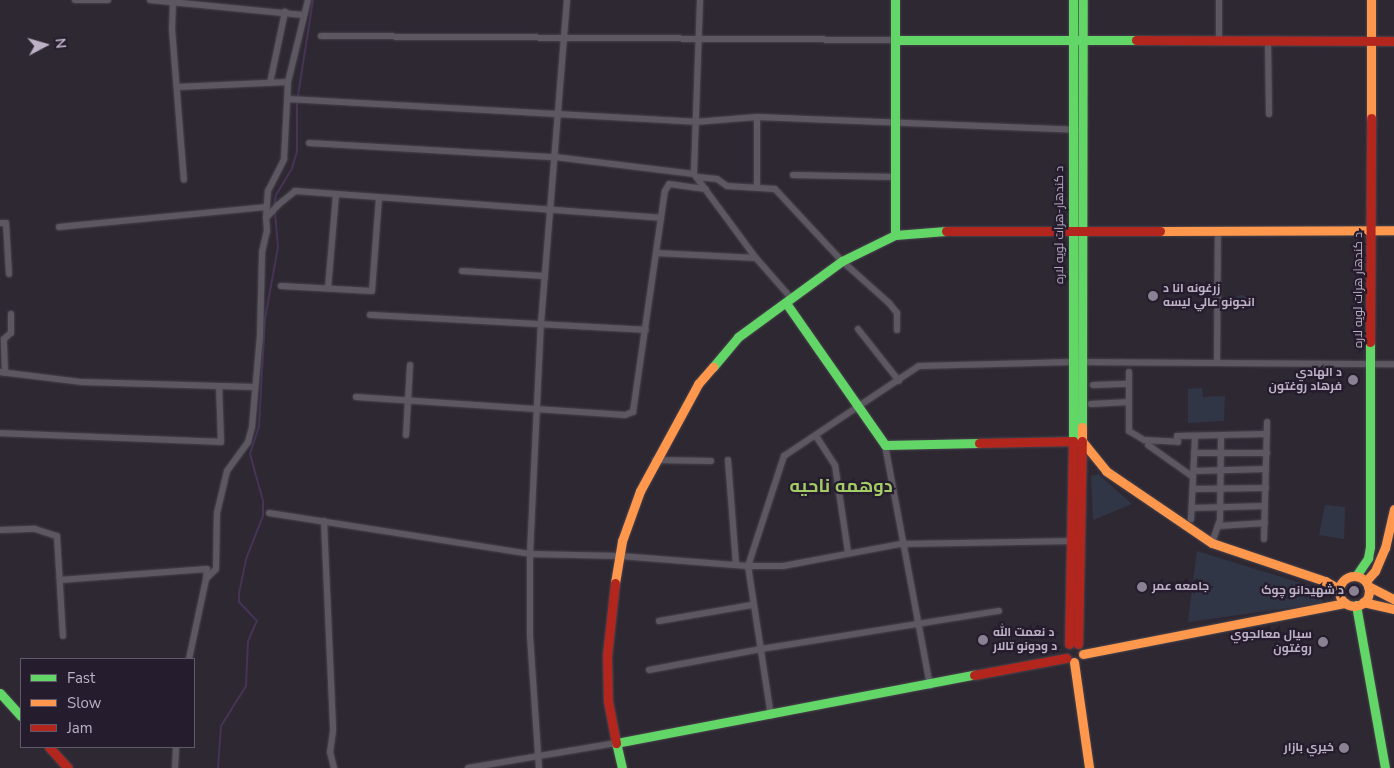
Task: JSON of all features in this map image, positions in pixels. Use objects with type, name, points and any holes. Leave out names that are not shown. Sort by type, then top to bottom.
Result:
[{"type":"main road","points":[[895,235],[896,0]]},
{"type":"main road","name":"د کندهار-هرات لويه لاره","points":[[1073,0],[1078,40],[1083,130],[1082,231],[1077,362]]},
{"type":"main road","name":"د کندهار-هرات لويه لاره","points":[[1083,0],[1078,40],[1073,130],[1072,231],[1077,362],[1074,644],[1065,649],[1070,660],[1088,768]]},
{"type":"main road","name":"د کندهار هرات لویه لاره","points":[[1356,576],[1366,563],[1370,547],[1371,0]]},
{"type":"main road","points":[[895,40],[1394,40]]},
{"type":"main road","points":[[622,768],[608,702],[607,655],[620,556],[640,491],[655,460],[698,384],[738,336],[842,261],[895,235],[931,231],[1394,230]]},
{"type":"main road","points":[[789,301],[858,410],[886,445],[1077,441],[1106,471],[1212,543],[1325,581],[1339,589],[1345,603]]},
{"type":"main road","points":[[1360,604],[1368,595],[1367,584],[1386,548],[1394,509]]},
{"type":"main road","points":[[1339,589],[1345,578],[1356,576],[1394,599]]},
{"type":"main road","points":[[616,743],[1070,660],[1083,654],[1345,603],[1394,610]]},
{"type":"main road","points":[[1360,604],[1385,768]]},
{"type":"main road","points":[[1074,644],[1083,654]]},
{"type":"main road","points":[[0,693],[20,715]]},
{"type":"main road","points":[[50,748],[68,768]]},
{"type":"street","points":[[75,0],[108,0]]},
{"type":"street","points":[[150,0],[303,14]]},
{"type":"street","points":[[206,579],[216,569],[217,513],[227,471],[248,442],[268,216],[265,207],[268,191],[284,159],[283,134],[288,100],[288,82],[303,14],[308,0]]},
{"type":"street","points":[[539,768],[530,635],[530,554],[541,323],[567,0]]},
{"type":"street","points":[[700,0],[695,122],[695,176],[789,301]]},
{"type":"street","points":[[1219,0],[1220,40]]},
{"type":"street","points":[[173,1],[184,180]]},
{"type":"street","points":[[270,83],[285,12]]},
{"type":"street","points":[[321,36],[564,36],[895,40]]},
{"type":"street","points":[[1268,40],[1269,114]]},
{"type":"street","points":[[177,88],[288,82]]},
{"type":"street","points":[[288,100],[695,122],[757,117],[1083,130]]},
{"type":"street","points":[[757,117],[757,187]]},
{"type":"street","points":[[309,143],[555,157],[717,179],[727,186],[757,187],[779,192],[842,261],[890,304],[897,313],[897,330]]},
{"type":"street","points":[[793,175],[896,177]]},
{"type":"street","points":[[356,397],[625,415],[634,412],[661,218],[669,184],[706,189]]},
{"type":"street","points":[[268,216],[295,191],[661,218]]},
{"type":"street","points":[[328,288],[336,194]]},
{"type":"street","points":[[281,286],[372,291],[380,198]]},
{"type":"street","points":[[59,227],[265,207]]},
{"type":"street","points":[[0,223],[6,223],[4,243],[9,274]]},
{"type":"street","points":[[1217,362],[1218,230]]},
{"type":"street","points":[[656,253],[756,258]]},
{"type":"street","points":[[462,270],[545,276]]},
{"type":"street","points":[[11,314],[11,334],[2,339],[2,373],[82,382],[254,387]]},
{"type":"street","points":[[370,315],[646,330]]},
{"type":"street","points":[[858,330],[899,381]]},
{"type":"street","points":[[771,716],[752,605],[748,566],[784,456],[858,410],[924,364],[1217,362],[1394,364]]},
{"type":"street","points":[[406,435],[410,365]]},
{"type":"street","points":[[1129,372],[1129,431],[1144,440],[1178,442],[1177,436],[1267,434]]},
{"type":"street","points":[[1093,385],[1129,384]]},
{"type":"street","points":[[0,433],[221,442],[219,386]]},
{"type":"street","points":[[1091,404],[1129,402]]},
{"type":"street","points":[[1264,539],[1268,422]]},
{"type":"street","points":[[1212,543],[1218,526],[1220,506],[1221,435]]},
{"type":"street","points":[[816,436],[835,465],[848,552]]},
{"type":"street","points":[[1191,519],[1195,436]]},
{"type":"street","points":[[886,445],[901,544],[930,686]]},
{"type":"street","points":[[1148,445],[1193,474],[1221,470],[1266,469]]},
{"type":"street","points":[[1194,453],[1267,453]]},
{"type":"street","points":[[655,460],[711,461]]},
{"type":"street","points":[[728,460],[736,565]]},
{"type":"street","points":[[1193,489],[1266,488]]},
{"type":"street","points":[[1192,508],[1265,506]]},
{"type":"street","points":[[269,513],[530,554],[620,556],[748,566],[783,566],[848,552],[901,544],[1076,541]]},
{"type":"street","points":[[324,521],[333,732],[330,752],[334,768]]},
{"type":"street","points":[[1218,526],[1265,523]]},
{"type":"street","points":[[0,530],[36,529],[53,533],[57,536],[63,636]]},
{"type":"street","points":[[60,580],[207,569],[189,658]]},
{"type":"street","points":[[659,621],[752,605]]},
{"type":"street","points":[[649,670],[917,622],[999,611]]},
{"type":"street","points":[[468,768],[616,743]]},
{"type":"street","points":[[174,768],[176,748]]},
{"type":"shaded area","points":[[1241,295],[1247,301],[1241,307],[1235,301]]},
{"type":"shaded area","points":[[1202,388],[1203,397],[1225,396],[1224,421],[1188,423],[1188,389]]},
{"type":"shaded area","points":[[1098,474],[1132,504],[1093,520],[1091,476]]},
{"type":"shaded area","points":[[1325,505],[1345,507],[1344,539],[1319,535]]},
{"type":"shaded area","points":[[1197,551],[1320,589],[1323,603],[1188,622]]},
{"type":"waterway","points":[[274,206],[276,195],[292,168],[297,152],[297,102],[313,0]]},
{"type":"waterway","points":[[218,768],[221,726],[246,686],[248,641],[257,621],[239,602],[239,593],[246,559],[263,516],[263,501],[250,454],[259,426],[265,319],[278,247],[275,211]]},
{"type":"traffic: fast","points":[[895,0],[895,235]]},
{"type":"traffic: fast","points":[[1073,0],[1073,441],[1082,441]]},
{"type":"traffic: fast","points":[[1082,427],[1083,0]]},
{"type":"traffic: fast","points":[[895,40],[1136,40]]},
{"type":"traffic: fast","points":[[713,367],[738,337],[842,261],[895,235],[946,231]]},
{"type":"traffic: fast","points":[[786,303],[885,445],[979,443]]},
{"type":"traffic: fast","points":[[1356,576],[1368,558],[1370,547],[1370,342]]},
{"type":"traffic: fast","points":[[1356,605],[1385,768]]},
{"type":"traffic: fast","points":[[622,768],[616,743],[974,675]]},
{"type":"traffic: fast","points":[[0,693],[20,715]]},
{"type":"traffic: slow","points":[[1371,0],[1371,118]]},
{"type":"traffic: slow","points":[[1160,231],[1394,230]]},
{"type":"traffic: slow","points":[[615,583],[622,541],[640,491],[698,384],[713,367]]},
{"type":"traffic: slow","points":[[1082,427],[1082,441],[1106,471],[1212,543],[1325,581],[1339,589]]},
{"type":"traffic: slow","points":[[1366,581],[1375,571],[1385,548],[1394,509]]},
{"type":"traffic: slow","points":[[1354,576],[1365,580],[1369,591],[1365,602],[1354,606],[1343,602],[1339,591],[1343,580],[1354,576]]},
{"type":"traffic: slow","points":[[1368,586],[1394,599]]},
{"type":"traffic: slow","points":[[1363,602],[1394,609]]},
{"type":"traffic: slow","points":[[1083,654],[1345,603]]},
{"type":"traffic: slow","points":[[1074,662],[1089,768]]},
{"type":"traffic: jam","points":[[1136,40],[1394,41]]},
{"type":"traffic: jam","points":[[1370,342],[1371,118]]},
{"type":"traffic: jam","points":[[946,231],[1160,231]]},
{"type":"traffic: jam","points":[[979,443],[1073,441],[1069,644]]},
{"type":"traffic: jam","points":[[1078,644],[1082,441]]},
{"type":"traffic: jam","points":[[615,583],[607,655],[608,701],[616,743]]},
{"type":"traffic: jam","points":[[974,675],[1066,658]]},
{"type":"traffic: jam","points":[[50,748],[68,768]]},
{"type":"place","name":"زرغونه انا د انجونو عالي لیسه","points":[[1153,296]]},
{"type":"place","name":"د الهادي فرهاد روغتون","points":[[1353,380]]},
{"type":"place","name":"جامعه عمر","points":[[1142,587]]},
{"type":"place","name":"د شهيدانو چوک","points":[[1354,591]]},
{"type":"place","name":"د نعمت الله د ودونو تالار","points":[[983,640]]},
{"type":"place","name":"سيال معالجوي روغتون","points":[[1323,642]]},
{"type":"place","name":"خیري بازار","points":[[1344,748]]},
{"type":"district","name":"دوهمه ناحیه","points":[[841,486]]}]
